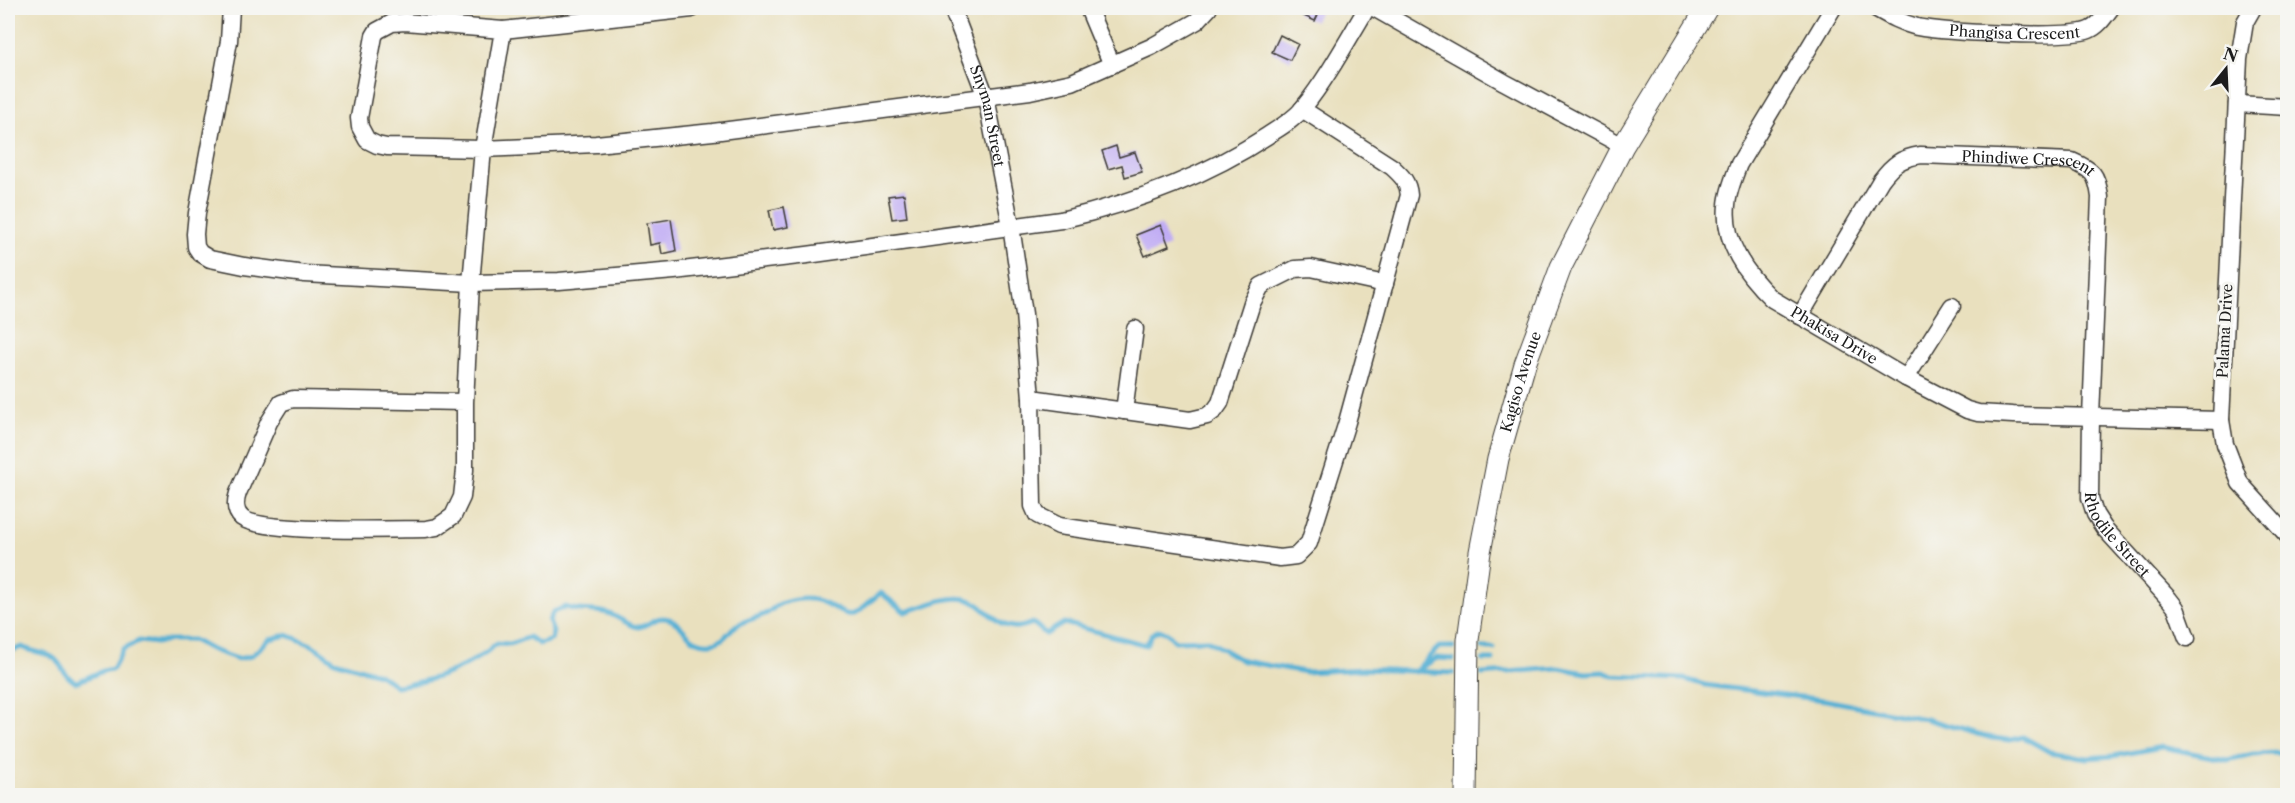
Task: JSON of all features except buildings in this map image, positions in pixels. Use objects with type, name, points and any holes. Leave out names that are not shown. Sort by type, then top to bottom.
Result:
[{"type":"street","points":[[231,8],[229,41],[197,213],[195,234],[196,247],[200,253],[210,259],[244,266],[305,274],[471,283],[559,281],[674,271],[1061,220],[1097,212],[1176,183],[1223,161],[1254,144],[1302,109],[1367,8]]},
{"type":"street","points":[[695,8],[503,30],[405,22],[384,26],[374,36],[359,118],[363,135],[376,145],[429,149],[596,144],[1030,92],[1072,82],[1171,38],[1197,21],[1209,8]]},
{"type":"street","name":"Snyman Street","points":[[952,8],[986,97],[1011,226],[1024,314],[1031,398],[1033,506],[1037,515],[1059,526],[1281,558],[1296,556],[1309,543],[1313,534],[1385,284]]},
{"type":"street","points":[[1088,8],[1112,64]]},
{"type":"street","points":[[1374,8],[1623,146]]},
{"type":"street","name":"Kagiso Avenue","points":[[1466,795],[1468,640],[1480,552],[1498,459],[1525,364],[1561,267],[1623,146],[1707,8]]},
{"type":"street","name":"Phakisa Drive","points":[[1833,8],[1738,164],[1727,205],[1728,233],[1738,259],[1753,281],[1772,299],[1800,316],[1956,406],[1978,413],[2221,420]]},
{"type":"street","name":"Phangisa Crescent","points":[[1875,8],[1893,18],[1919,27],[1951,31],[2068,34],[2090,30],[2111,8]]},
{"type":"street","name":"Palama Drive","points":[[2253,8],[2241,35],[2221,420],[2225,444],[2240,483],[2286,532]]},
{"type":"street","points":[[465,402],[293,399],[281,403],[269,422],[238,493],[235,503],[237,512],[244,519],[271,526],[334,529],[426,529],[437,527],[453,516],[462,496],[465,470],[465,402],[471,283],[483,149],[503,30]]},
{"type":"street","points":[[2237,104],[2288,107]]},
{"type":"street","points":[[1031,398],[1190,420],[1207,416],[1215,410],[1225,392],[1252,303],[1261,286],[1295,269],[1311,268],[1385,284],[1408,207],[1408,186],[1403,176],[1392,167],[1302,109]]},
{"type":"street","name":"Phindiwe Crescent","points":[[1800,316],[1881,180],[1896,162],[1922,155],[2072,160],[2093,172],[2098,181],[2100,197],[2091,417]]},
{"type":"street","points":[[1906,378],[1952,306]]},
{"type":"street","points":[[1124,411],[1135,328]]},
{"type":"street","name":"Rhodile Street","points":[[2091,417],[2090,498],[2092,507],[2104,528],[2176,608],[2187,638]]},
{"type":"waterway","points":[[8,652],[22,647],[47,655],[55,659],[67,676],[75,682],[113,669],[123,649],[139,641],[156,643],[193,640],[212,650],[238,659],[251,656],[270,639],[287,635],[312,645],[335,661],[379,674],[396,686],[423,681],[463,667],[497,643],[510,644],[529,637],[539,644],[551,640],[553,632],[549,621],[553,612],[566,607],[604,612],[636,627],[660,618],[669,619],[679,625],[691,638],[703,643],[711,643],[721,640],[737,625],[787,602],[812,599],[843,613],[852,614],[881,593],[905,612],[943,600],[966,599],[973,601],[1007,626],[1019,627],[1033,623],[1046,634],[1064,623],[1146,645],[1152,634],[1159,630],[1167,633],[1175,641],[1207,640],[1243,661],[1305,672],[1365,669],[1453,673]]},
{"type":"waterway","points":[[1415,671],[1439,647],[1453,647]]},
{"type":"waterway","points":[[1483,648],[1494,648]]},
{"type":"waterway","points":[[1422,667],[1437,658],[1453,659]]},
{"type":"waterway","points":[[1483,660],[1493,660]]},
{"type":"waterway","points":[[1482,674],[1558,668],[1586,673],[1604,672],[1613,676],[1684,679],[1705,685],[1825,700],[1926,719],[1992,738],[2010,740],[2023,737],[2050,752],[2087,758],[2162,747],[2227,760],[2253,754],[2278,753],[2288,757]]}]
